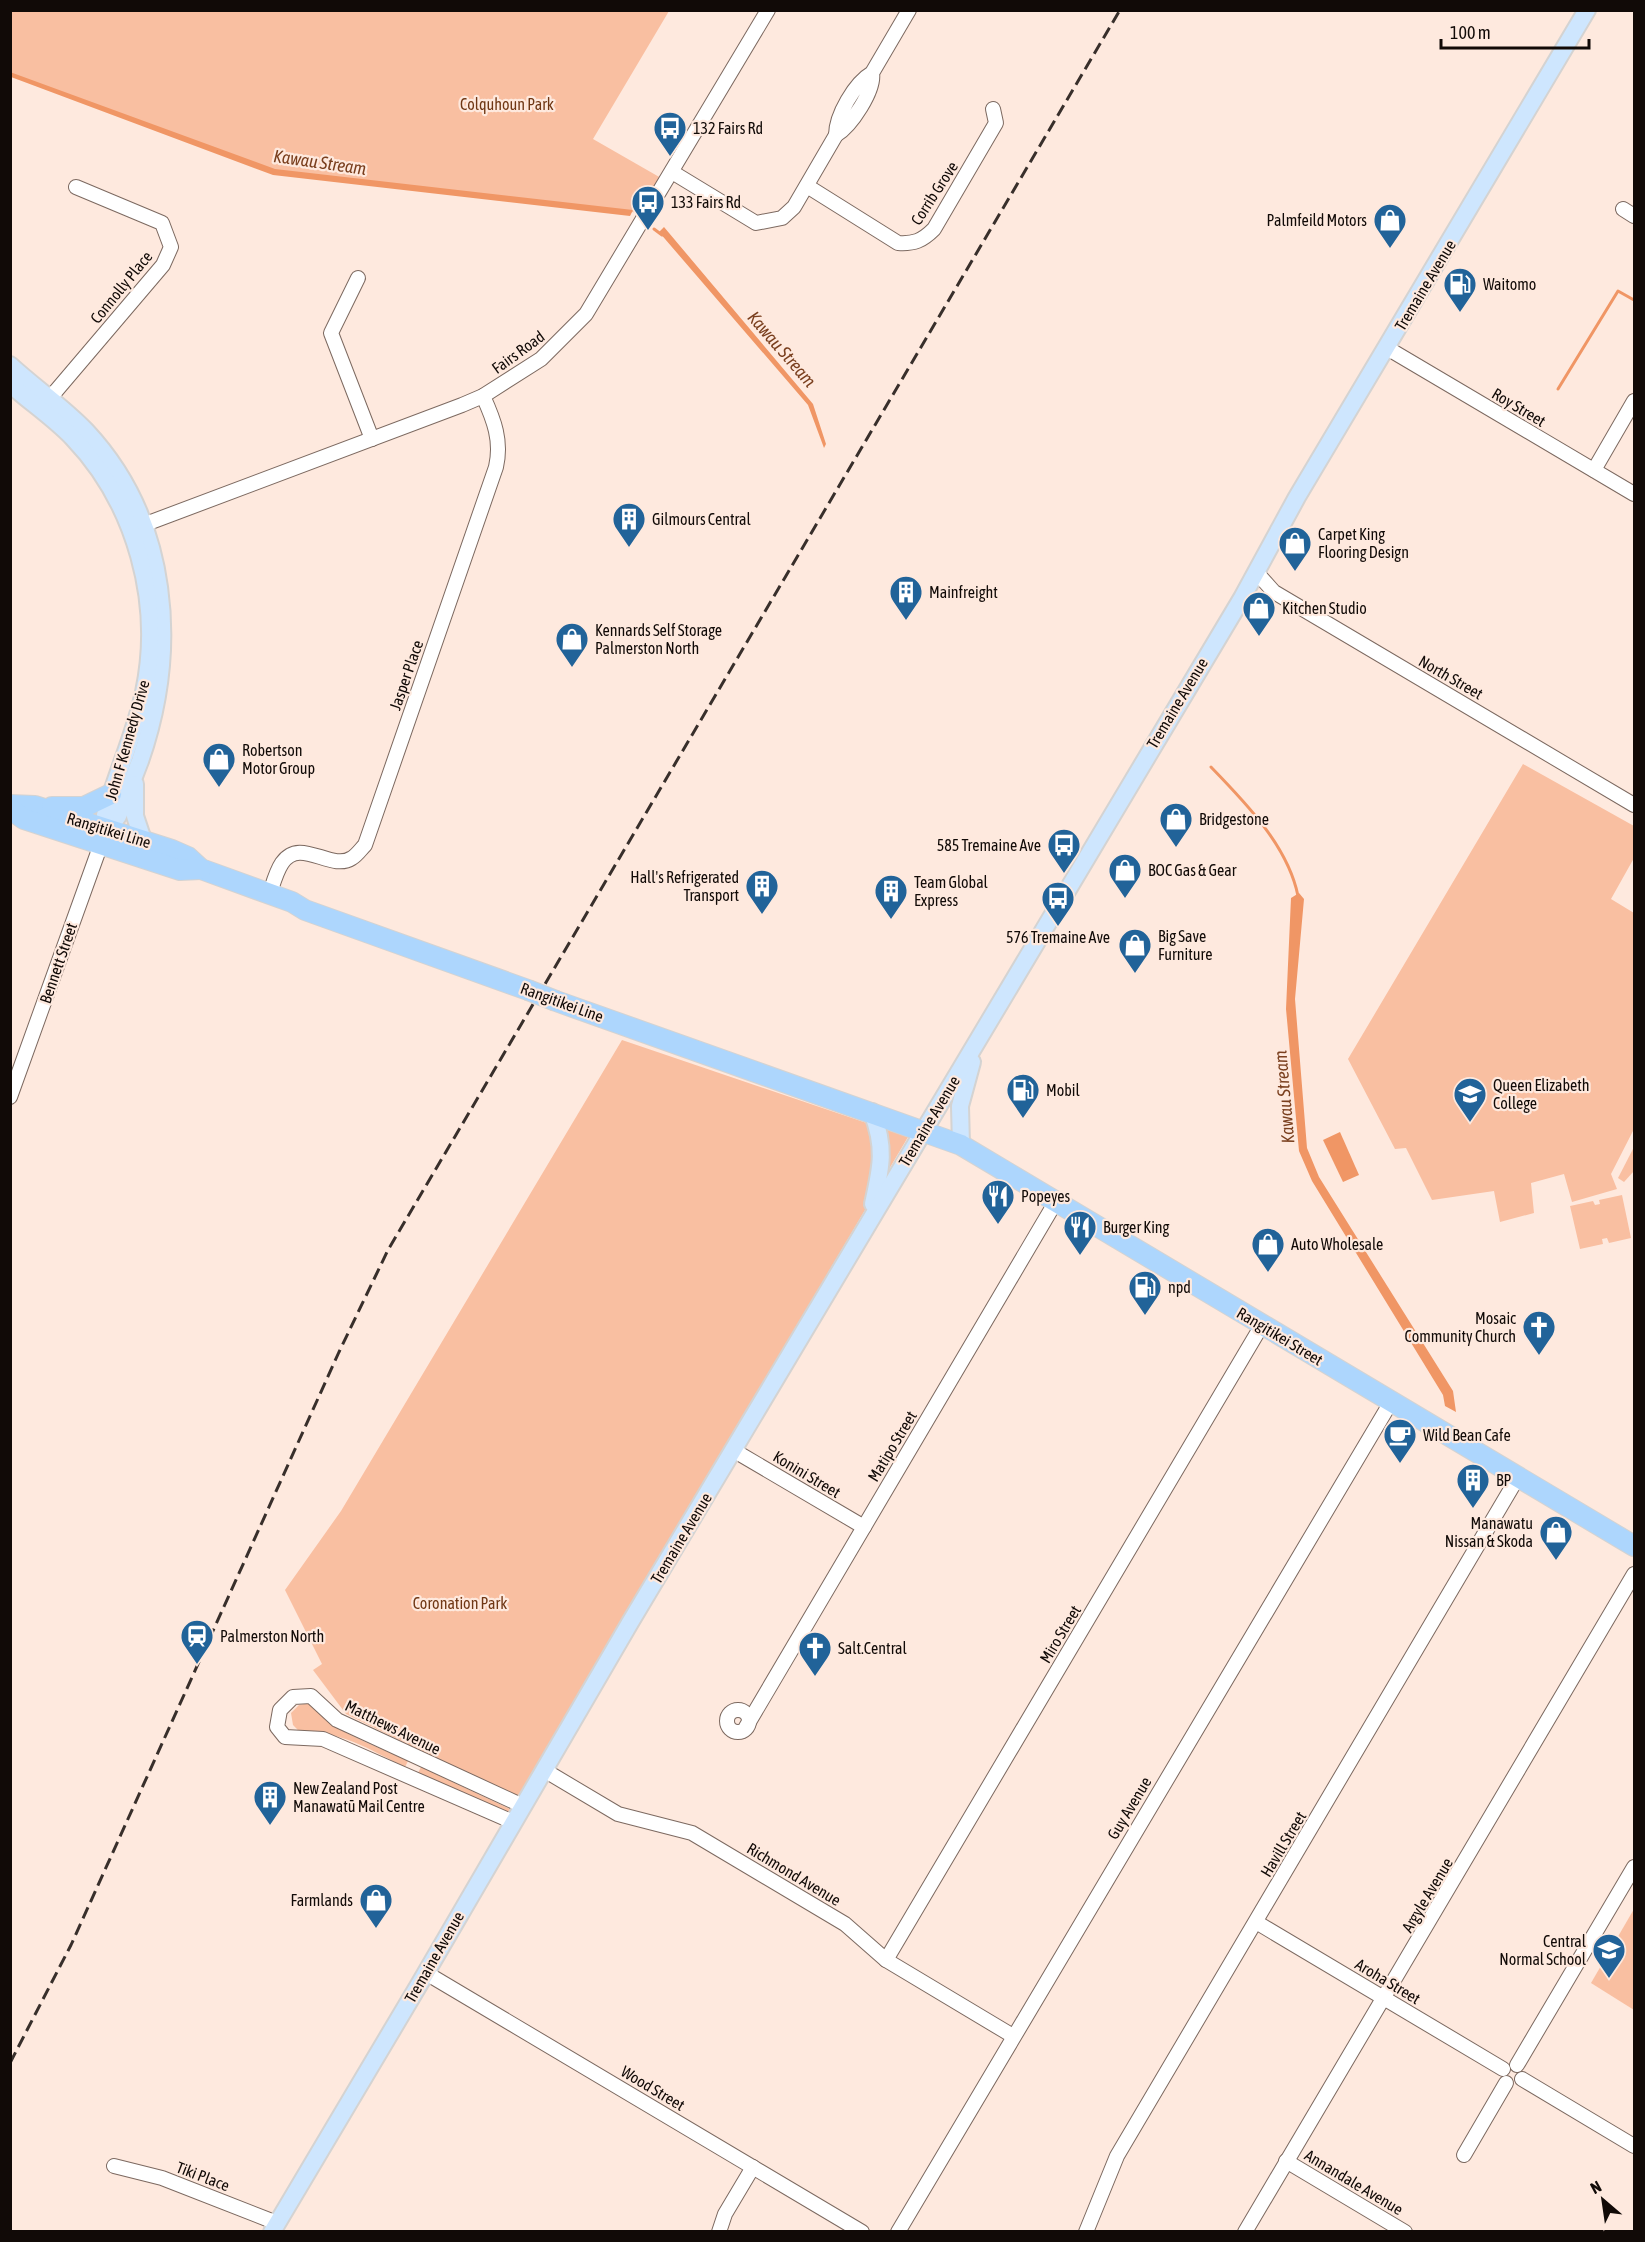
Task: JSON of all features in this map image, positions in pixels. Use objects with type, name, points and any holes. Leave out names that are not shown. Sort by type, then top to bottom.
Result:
[{"type":"highway","points":[[35,806],[84,807],[111,794]]},
{"type":"highway","name":"Rangitikei Line","points":[[10,807],[35,806],[180,870],[201,868]]},
{"type":"highway","name":"Rangitikei Line","points":[[10,807],[24,819],[103,837],[143,840],[188,857],[201,868],[270,893],[305,910],[924,1130]]},
{"type":"highway","name":"Rangitikei Street","points":[[924,1130],[961,1145],[1635,1546]]},
{"type":"main road","name":"Tremaine Avenue","points":[[275,2227],[870,1217],[1256,572],[1587,10]]},
{"type":"main road","name":"John F Kennedy Drive","points":[[10,365],[45,404]]},
{"type":"main road","name":"John F Kennedy Drive","points":[[10,384],[45,404],[87,433],[106,455],[129,493],[137,528],[158,572],[164,629],[162,667],[144,719],[111,794],[105,815],[103,837]]},
{"type":"main road","name":"John F Kennedy Drive","points":[[103,837],[118,816],[140,760],[144,719]]},
{"type":"main road","points":[[140,760],[134,788],[135,816],[143,840]]},
{"type":"main road","points":[[961,1145],[960,1106],[977,1041]]},
{"type":"main road","points":[[870,1217],[883,1151],[881,1136],[872,1112]]},
{"type":"street","name":"Fairs Road","points":[[137,528],[483,396],[541,358],[586,314],[768,10]]},
{"type":"street","points":[[672,172],[756,223],[782,218],[794,207],[836,135],[847,128],[873,82],[872,73],[909,10]]},
{"type":"street","name":"Corrib Grove","points":[[807,186],[898,243],[912,244],[924,240],[934,229],[996,123],[993,109]]},
{"type":"street","name":"Connolly Place","points":[[45,404],[164,265],[171,247],[162,223],[76,187]]},
{"type":"street","points":[[358,278],[331,333],[372,439]]},
{"type":"street","name":"Roy Street","points":[[1387,348],[1635,494]]},
{"type":"street","name":"Jasper Place","points":[[270,893],[280,866],[288,857],[303,853],[342,861],[351,859],[365,845],[496,467],[500,449],[492,416],[483,396]]},
{"type":"street","points":[[1594,470],[1635,401]]},
{"type":"street","name":"North Street","points":[[1256,572],[1274,592],[1635,806]]},
{"type":"street","name":"Bennett Street","points":[[10,1097],[103,837]]},
{"type":"street","name":"Matipo Street","points":[[746,1720],[760,1707],[776,1674],[1055,1203]]},
{"type":"street","name":"Miro Street","points":[[886,1960],[1262,1325]]},
{"type":"street","name":"Guy Avenue","points":[[898,2232],[1390,1402]]},
{"type":"street","name":"Konini Street","points":[[733,1450],[864,1527]]},
{"type":"street","name":"Havill Street","points":[[1086,2232],[1117,2156],[1518,1477]]},
{"type":"street","name":"Argyle Avenue","points":[[1245,2232],[1635,1574]]},
{"type":"street","name":"Matthews Avenue","points":[[513,1822],[323,1739],[285,1737],[277,1726],[280,1710],[293,1697],[311,1696],[337,1720],[522,1806]]},
{"type":"street","name":"Richmond Avenue","points":[[544,1770],[618,1814],[692,1833],[845,1924],[886,1960],[1014,2036]]},
{"type":"street","points":[[1517,2065],[1635,1867]]},
{"type":"street","name":"Aroha Street","points":[[1256,1922],[1503,2069]]},
{"type":"street","name":"Wood Street","points":[[426,1974],[862,2232]]},
{"type":"street","points":[[1511,2064],[1517,2065],[1522,2070],[1522,2079],[1516,2084],[1506,2083],[1502,2078],[1503,2069],[1511,2064]]},
{"type":"street","points":[[1522,2079],[1635,2146]]},
{"type":"street","points":[[1464,2155],[1506,2083]]},
{"type":"street","name":"Annandale Avenue","points":[[1286,2162],[1405,2232]]},
{"type":"street","name":"Tiki Place","points":[[114,2166],[162,2178],[275,2227]]},
{"type":"street","points":[[719,2232],[721,2222],[753,2166]]},
{"type":"green space","name":"Colquhoun Park","points":[[10,11],[669,11],[593,139],[661,178],[640,213],[273,171],[11,74]]},
{"type":"green space","points":[[1523,764],[1634,826],[1634,858],[1611,899],[1634,913],[1634,1129],[1611,1174],[1617,1189],[1572,1202],[1564,1174],[1531,1183],[1534,1213],[1500,1222],[1494,1191],[1432,1200],[1406,1148],[1395,1149],[1348,1059]]},
{"type":"green space","name":"Coronation Park","points":[[622,1040],[908,1137],[519,1798],[346,1714],[313,1670],[322,1664],[285,1590],[341,1511]]},
{"type":"green space","points":[[1634,1147],[1634,1171],[1624,1182],[1618,1178]]},
{"type":"green space","points":[[1622,1195],[1631,1238],[1609,1243],[1607,1238],[1602,1239],[1603,1244],[1580,1249],[1570,1206],[1593,1201],[1595,1205],[1600,1204],[1599,1200]]},
{"type":"green space","points":[[309,1703],[338,1728],[408,1761],[405,1767],[342,1738],[315,1733],[302,1734],[293,1725],[291,1713],[299,1705]]},
{"type":"green space","points":[[421,1767],[510,1809],[508,1813],[418,1773]]},
{"type":"green space","points":[[1634,1909],[1634,2010],[1591,1983]]},
{"type":"shaded area","points":[[10,72],[275,169],[633,210],[630,216],[273,175],[11,77]]},
{"type":"shaded area","points":[[664,227],[813,404],[826,444],[824,448],[808,405],[659,232]]},
{"type":"shaded area","points":[[1299,893],[1304,899],[1295,999],[1307,1148],[1319,1177],[1453,1391],[1456,1412],[1445,1406],[1443,1395],[1312,1181],[1299,1151],[1286,1009],[1291,898]]},
{"type":"shaded area","points":[[1340,1132],[1359,1175],[1343,1182],[1323,1140]]},
{"type":"waterway","name":"Kawau Stream","points":[[654,229],[662,235]]},
{"type":"waterway","points":[[1558,389],[1618,291],[1634,300]]},
{"type":"waterway","name":"Kawau Stream","points":[[1211,767],[1251,810],[1275,842],[1293,878],[1298,896]]},
{"type":"railway","points":[[10,2063],[71,1945],[339,1352],[388,1250],[1120,10]]},
{"type":"place","name":"132 Fairs Rd","points":[[670,157]]},
{"type":"place","name":"133 Fairs Rd","points":[[648,231]]},
{"type":"place","name":"Palmfeild Motors","points":[[1390,249]]},
{"type":"place","name":"Waitomo","points":[[1460,313]]},
{"type":"place","name":"Gilmours Central","points":[[629,548]]},
{"type":"place","name":"Carpet King Flooring Design","points":[[1295,572]]},
{"type":"place","name":"Mainfreight","points":[[906,621]]},
{"type":"place","name":"Kitchen Studio","points":[[1259,637]]},
{"type":"place","name":"Kennards Self Storage Palmerston North","points":[[572,668]]},
{"type":"place","name":"Robertson Motor Group","points":[[219,788]]},
{"type":"place","name":"Bridgestone","points":[[1176,848]]},
{"type":"place","name":"585 Tremaine Ave","points":[[1064,874]]},
{"type":"place","name":"BOC Gas & Gear","points":[[1125,899]]},
{"type":"place","name":"Hall's Refrigerated Transport","points":[[762,915]]},
{"type":"place","name":"Team Global Express","points":[[891,920]]},
{"type":"place","name":"576 Tremaine Ave","points":[[1058,927]]},
{"type":"place","name":"Big Save Furniture","points":[[1135,974]]},
{"type":"place","name":"Mobil","points":[[1023,1119]]},
{"type":"place","name":"Queen Elizabeth College","points":[[1470,1123]]},
{"type":"place","name":"Popeyes","points":[[998,1225]]},
{"type":"place","name":"Burger King","points":[[1080,1256]]},
{"type":"place","name":"Auto Wholesale","points":[[1268,1273]]},
{"type":"place","name":"npd","points":[[1145,1316]]},
{"type":"place","name":"Mosaic Community Church","points":[[1539,1356]]},
{"type":"place","name":"Wild Bean Cafe","points":[[1400,1464]]},
{"type":"place","name":"BP","points":[[1473,1509]]},
{"type":"place","name":"Manawatu Nissan & Skoda","points":[[1556,1561]]},
{"type":"place","name":"Palmerston North","points":[[197,1665]]},
{"type":"place","name":"Salt.Central","points":[[815,1677]]},
{"type":"place","name":"New Zealand Post Manawatū Mail Centre","points":[[270,1826]]},
{"type":"place","name":"Farmlands","points":[[376,1929]]},
{"type":"place","name":"Central Normal School","points":[[1609,1979]]}]
